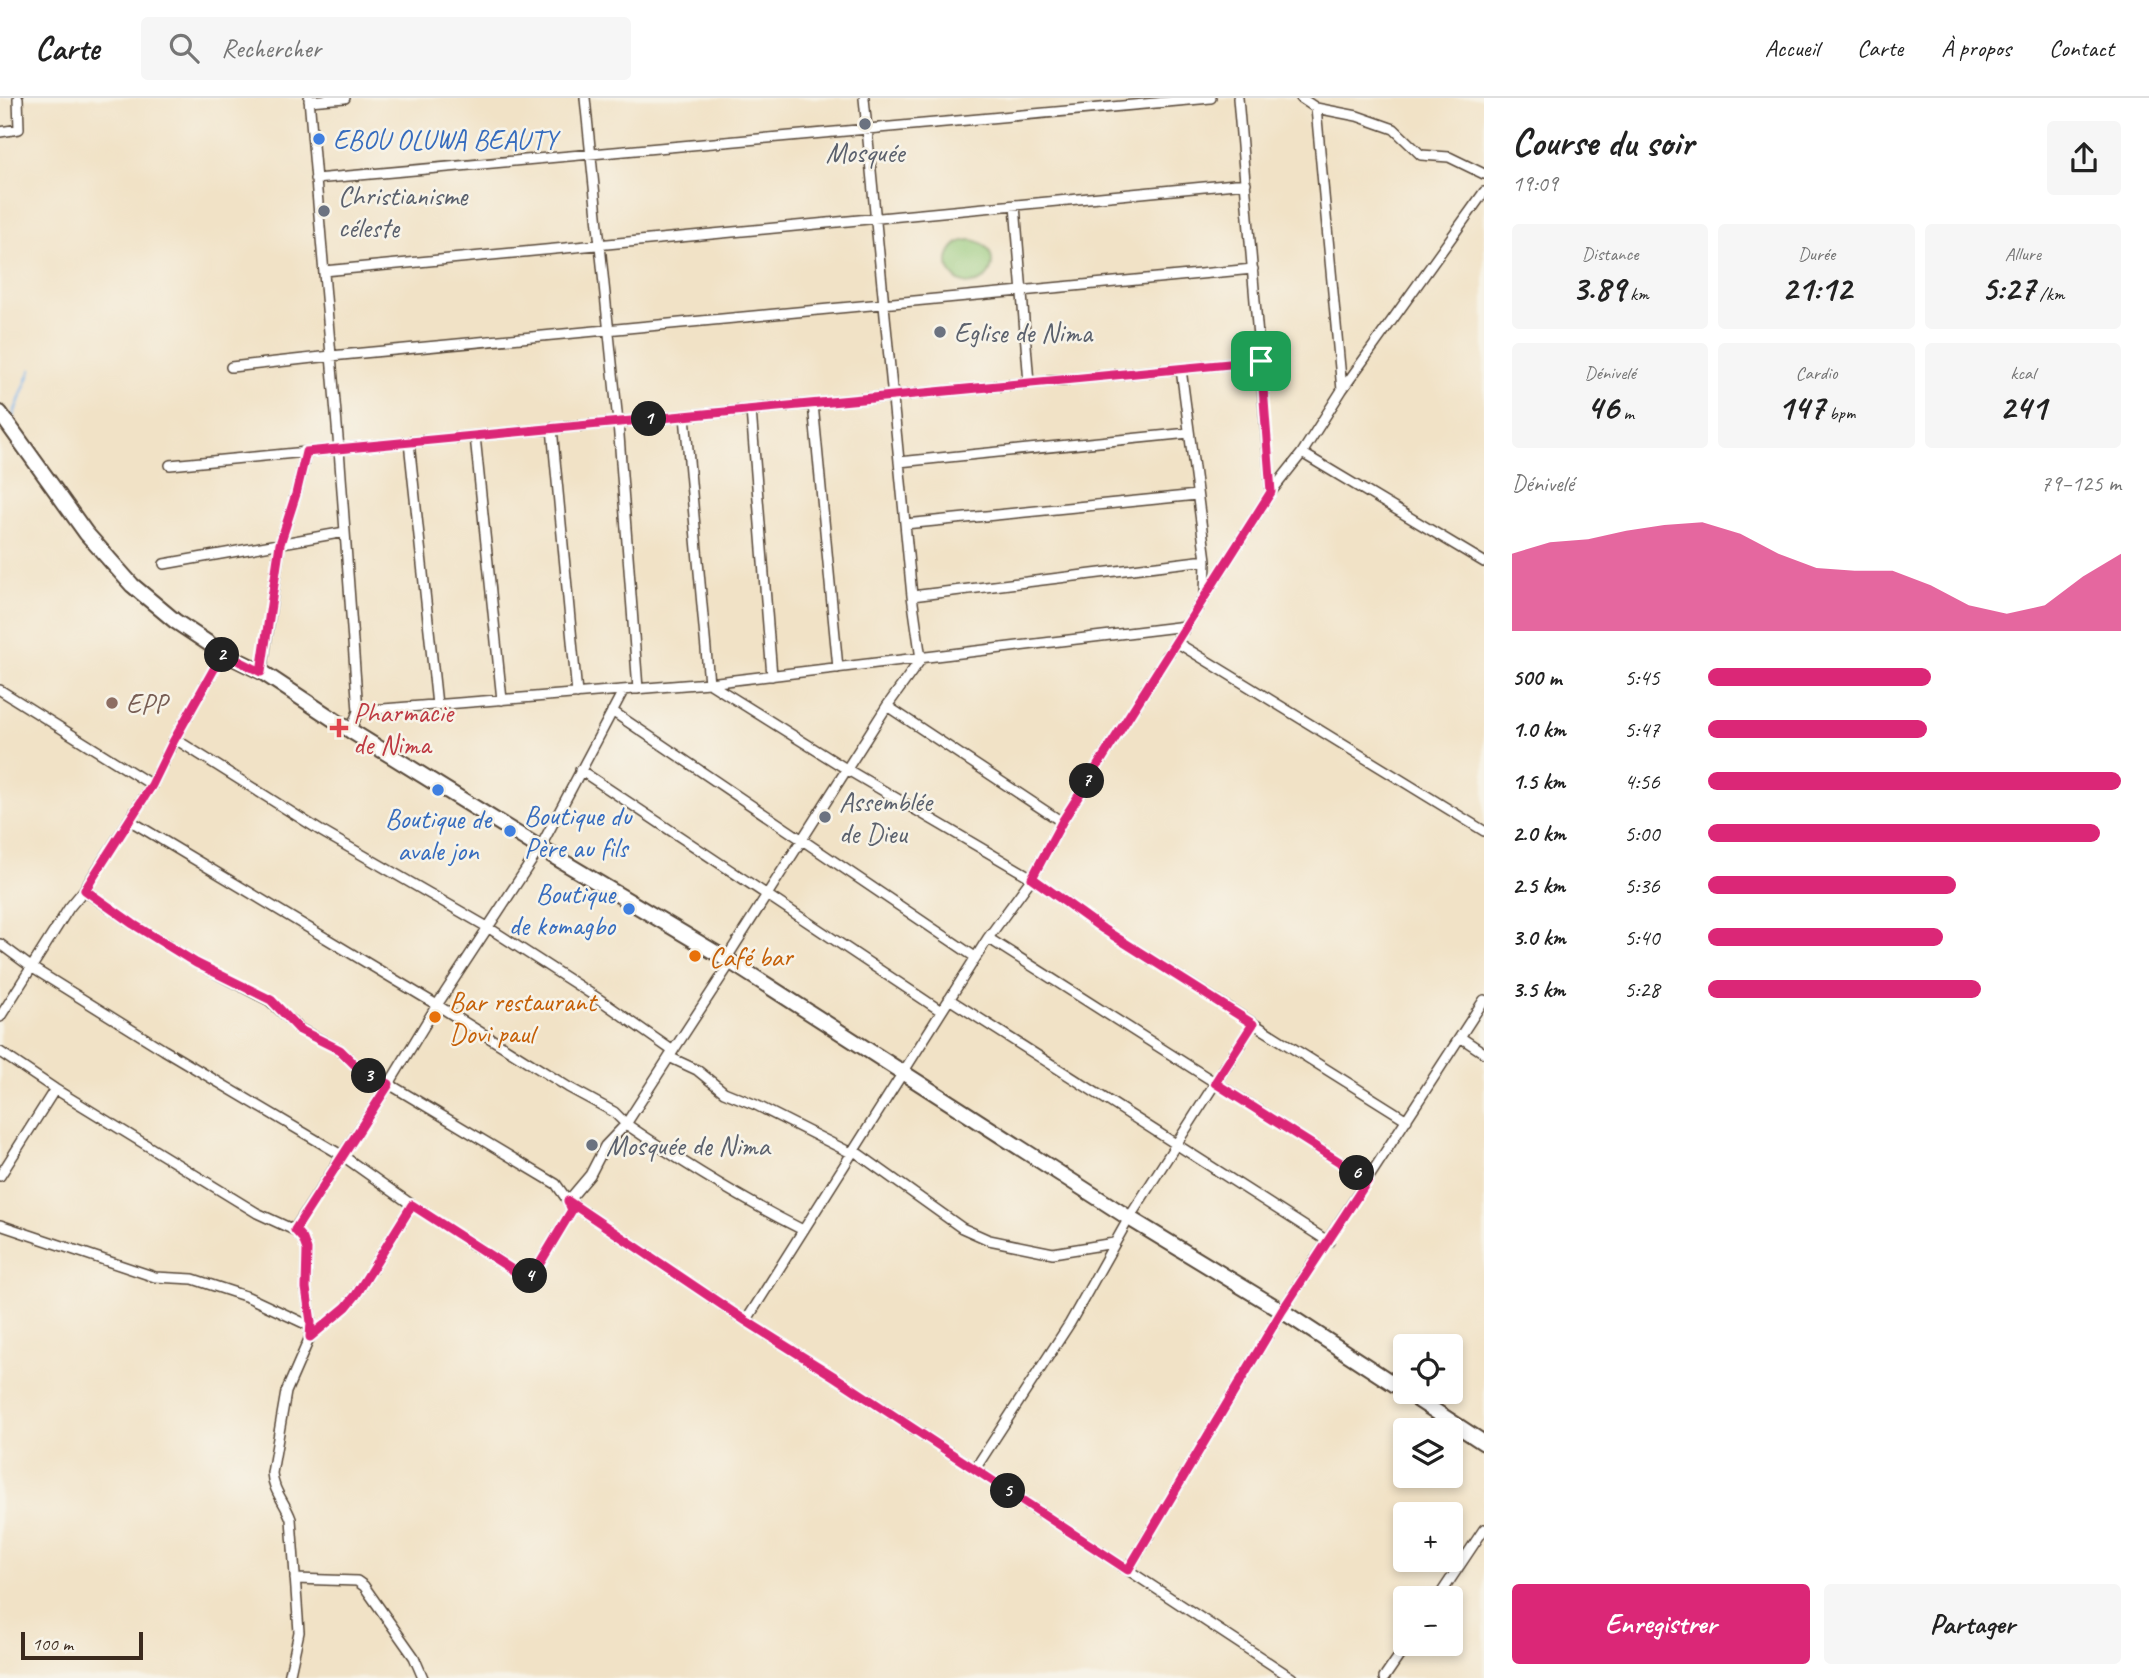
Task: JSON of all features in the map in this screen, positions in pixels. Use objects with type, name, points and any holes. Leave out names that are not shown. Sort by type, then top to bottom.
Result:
[{"type":"main road","points":[[0,414],[86,533],[132,585],[158,608],[223,653],[261,672],[540,848],[729,960],[1129,1218],[1282,1311],[1484,1443]]},
{"type":"street","points":[[0,132],[19,130],[18,98]]},
{"type":"street","points":[[345,98],[309,100],[358,711],[351,731]]},
{"type":"street","points":[[585,98],[618,422],[638,689]]},
{"type":"street","points":[[568,1201],[590,1175],[604,1146],[626,1124],[729,960],[766,894],[920,659],[864,98]]},
{"type":"street","points":[[1082,98],[1083,109]]},
{"type":"street","points":[[315,179],[1211,98]]},
{"type":"street","points":[[1238,98],[1271,492]]},
{"type":"street","points":[[1301,98],[1316,108],[1357,116],[1394,129],[1422,155],[1449,157],[1484,174]]},
{"type":"street","points":[[1316,108],[1342,390]]},
{"type":"street","points":[[324,271],[1245,183]]},
{"type":"street","points":[[746,1321],[975,957],[1032,878],[1062,822],[1271,492],[1302,453],[1342,390],[1484,192]]},
{"type":"street","points":[[1015,205],[1029,383]]},
{"type":"street","points":[[231,367],[1253,269]]},
{"type":"street","points":[[170,465],[1261,361]]},
{"type":"street","points":[[1181,369],[1206,560],[1205,597]]},
{"type":"street","points":[[813,404],[838,668]]},
{"type":"street","points":[[751,410],[772,676]]},
{"type":"street","points":[[685,416],[709,683]]},
{"type":"street","points":[[552,428],[577,694]]},
{"type":"street","points":[[899,462],[1189,433]]},
{"type":"street","points":[[475,436],[502,700]]},
{"type":"street","points":[[409,442],[437,705]]},
{"type":"street","points":[[261,672],[280,544],[306,452]]},
{"type":"street","points":[[1302,453],[1484,562]]},
{"type":"street","points":[[905,524],[1197,495]]},
{"type":"street","points":[[164,564],[345,532]]},
{"type":"street","points":[[912,596],[1206,560]]},
{"type":"street","points":[[358,711],[709,683],[1186,626]]},
{"type":"street","points":[[1176,642],[1484,831]]},
{"type":"street","points":[[0,1017],[152,785],[223,653]]},
{"type":"street","points":[[709,683],[848,770],[1032,878],[1103,929],[1407,1120]]},
{"type":"street","points":[[0,690],[152,785]]},
{"type":"street","points":[[295,1230],[540,848],[623,691]]},
{"type":"street","points":[[887,706],[1062,822]]},
{"type":"street","points":[[612,711],[975,957]]},
{"type":"street","points":[[173,742],[180,742],[321,831],[489,928],[599,999],[723,1092],[852,1151],[962,1227],[989,1240],[1053,1253],[1114,1243]]},
{"type":"street","points":[[580,770],[941,1011]]},
{"type":"street","points":[[129,820],[437,1005],[544,1073],[614,1112],[626,1124],[710,1180],[803,1230]]},
{"type":"street","points":[[0,944],[31,967],[218,1083],[342,1156],[522,1276],[527,1278],[533,1275],[572,1210],[556,1184],[389,1084],[368,1075],[340,1050],[300,1030],[271,1000],[196,963],[85,890]]},
{"type":"street","points":[[988,938],[1368,1180]]},
{"type":"street","points":[[949,999],[1328,1242]]},
{"type":"street","points":[[1128,1570],[1282,1311],[1484,1000]]},
{"type":"street","points":[[975,1469],[1070,1323],[1129,1218],[1253,1024]]},
{"type":"street","points":[[1460,1037],[1484,1053]]},
{"type":"street","points":[[0,1052],[55,1089],[257,1213],[295,1230],[303,1239],[307,1250],[306,1288],[310,1337],[286,1392],[272,1473],[272,1485],[287,1506],[290,1519],[295,1579],[299,1632],[289,1678]]},
{"type":"street","points":[[0,1176],[55,1089]]},
{"type":"street","points":[[614,1112],[634,1111]]},
{"type":"street","points":[[568,1201],[746,1321],[1292,1678]]},
{"type":"street","points":[[310,1337],[346,1307],[356,1295],[412,1205]]},
{"type":"street","points":[[0,1225],[155,1277],[193,1279],[248,1297],[310,1326]]},
{"type":"street","points":[[1446,1586],[1484,1530]]},
{"type":"street","points":[[295,1579],[357,1581],[364,1586],[414,1657],[423,1678]]},
{"type":"street","points":[[1384,1678],[1399,1656]]},
{"type":"green space","points":[[970,240],[985,247],[992,262],[985,277],[970,284],[955,277],[948,262],[955,247]]},
{"type":"waterway","points":[[13,416],[31,370]]},
{"type":"place","name":"Mosquée","points":[[865,124]]},
{"type":"place","name":"EBOU OLUWA BEAUTY","points":[[319,139]]},
{"type":"place","name":"Christianisme céleste","points":[[324,211]]},
{"type":"place","name":"Eglise de Nima","points":[[940,332]]},
{"type":"place","name":"EPP","points":[[112,703]]},
{"type":"place","name":"Pharmacie de Nima","points":[[339,728]]},
{"type":"place","name":"Boutique de avale jon","points":[[438,790]]},
{"type":"place","name":"Assemblée de Dieu","points":[[825,817]]},
{"type":"place","name":"Boutique du Père au fils","points":[[510,831]]},
{"type":"place","name":"Boutique de komagbo","points":[[629,909]]},
{"type":"place","name":"Café bar","points":[[695,956]]},
{"type":"place","name":"Bar restaurant Dovi paul","points":[[435,1017]]},
{"type":"place","name":"Mosquée de Nima","points":[[592,1145]]},
{"type":"route","points":[[1261,361],[1271,492],[1062,822],[1032,878],[1103,929],[1253,1024],[1215,1083],[1368,1180],[1282,1311],[1128,1570],[746,1321],[568,1201],[572,1210],[533,1275],[527,1278],[412,1205],[356,1295],[346,1307],[310,1337],[311,1322],[306,1288],[307,1250],[303,1239],[295,1230],[389,1084],[359,1069],[340,1050],[300,1030],[271,1000],[258,996],[196,963],[85,890],[152,785],[223,653],[261,672],[280,544],[306,452],[1261,361]]}]
